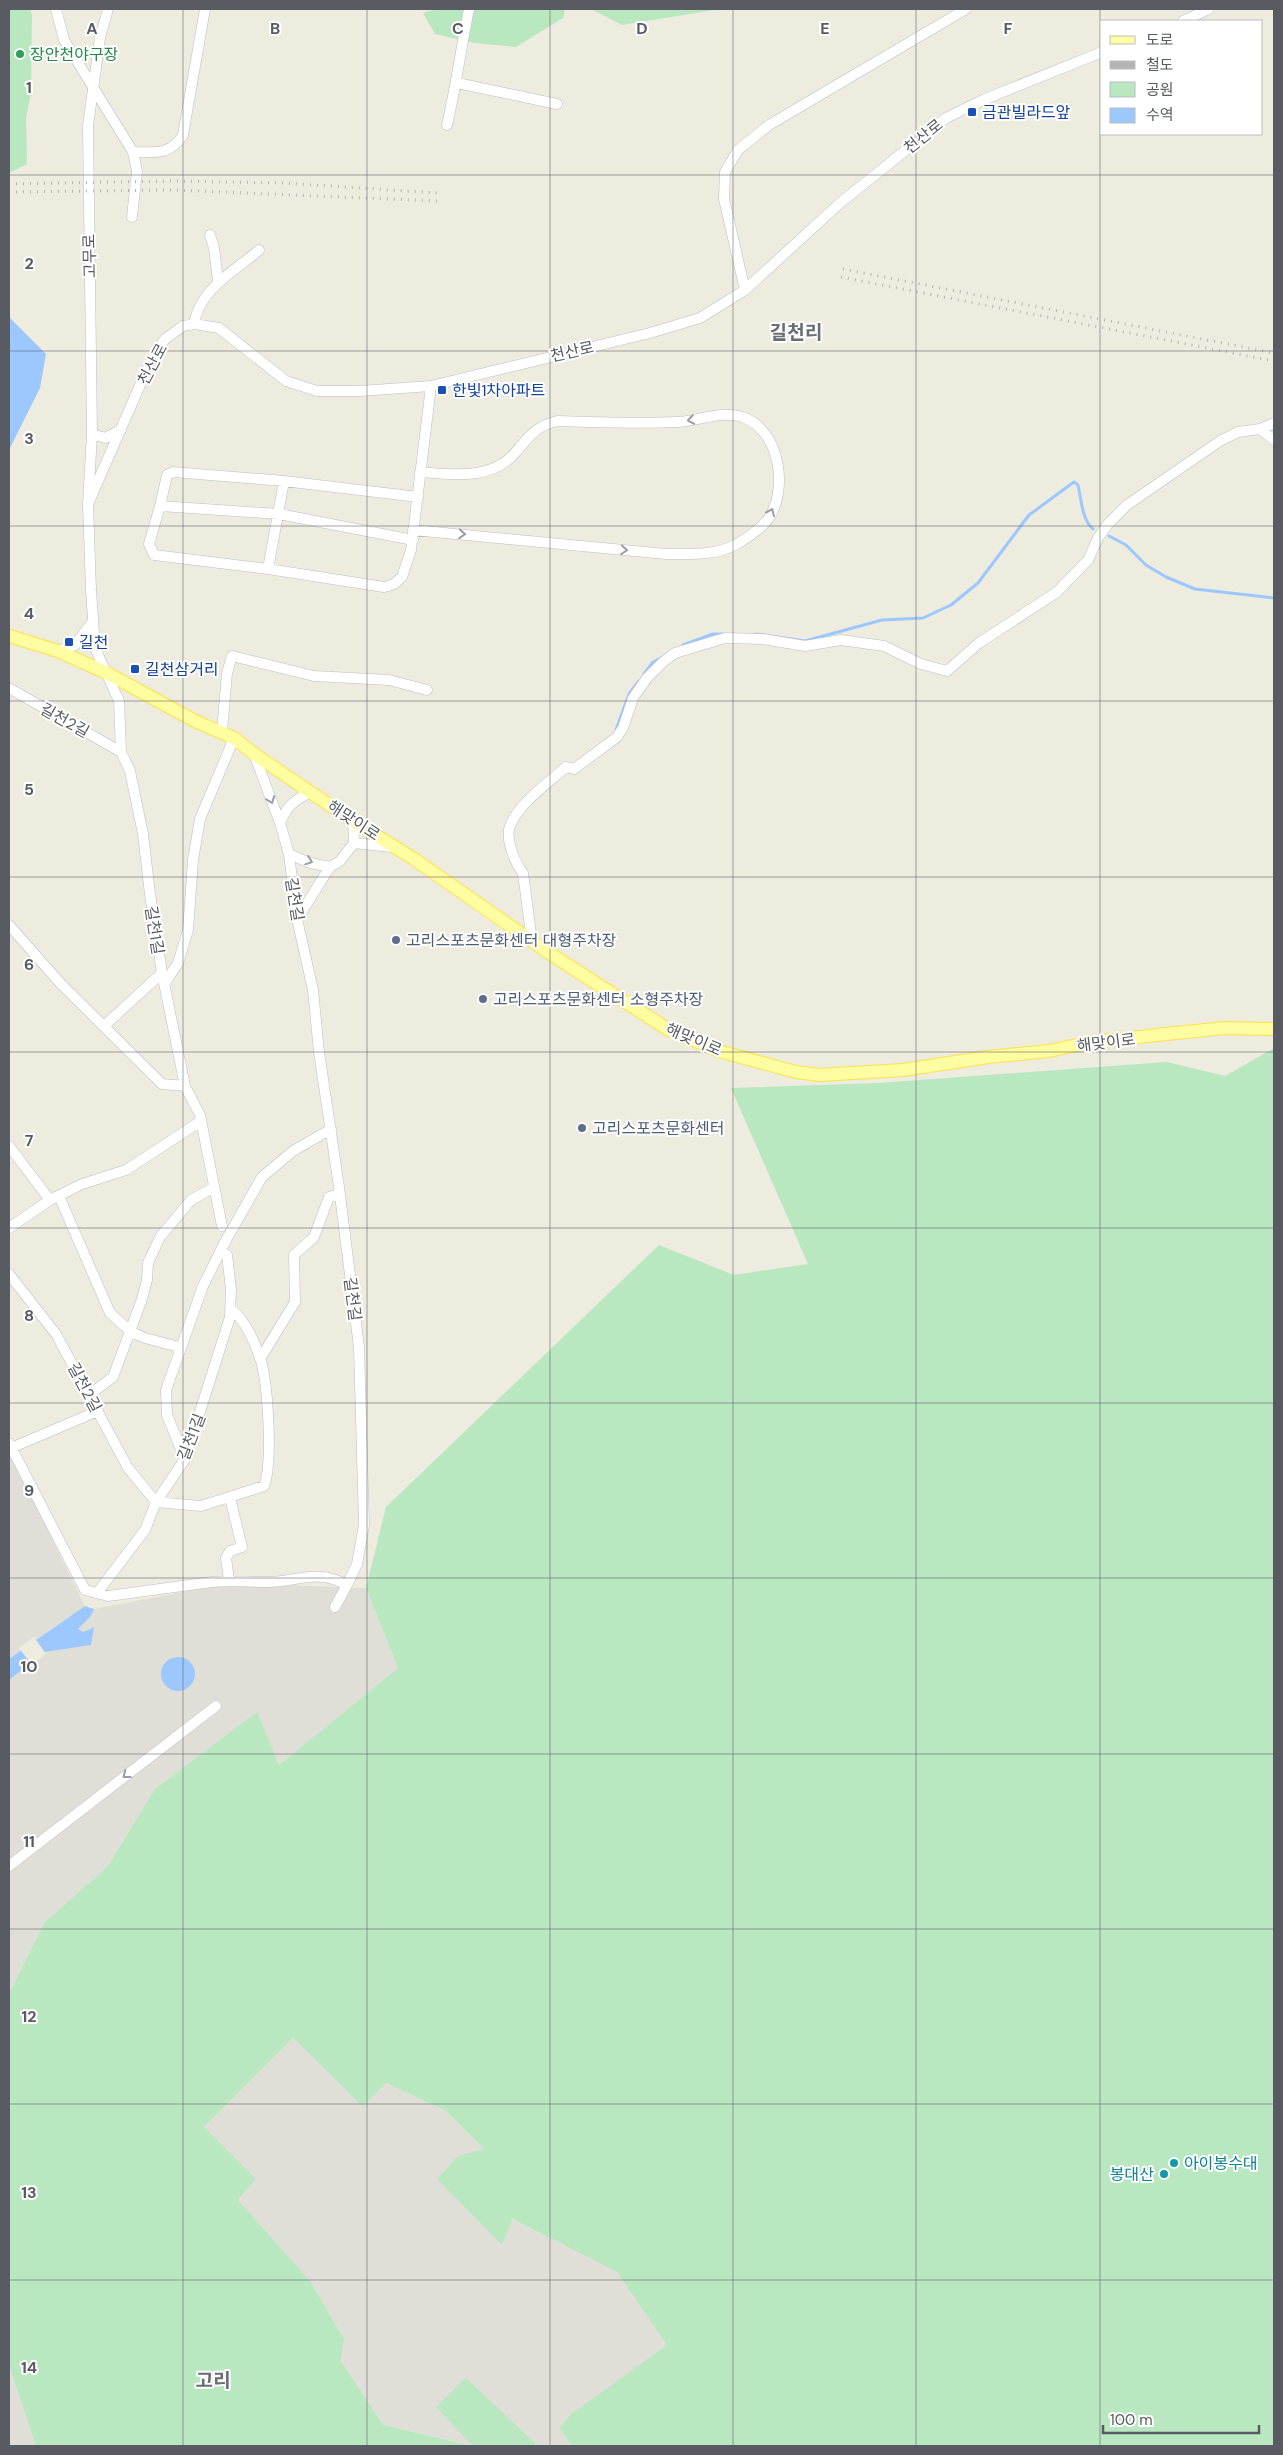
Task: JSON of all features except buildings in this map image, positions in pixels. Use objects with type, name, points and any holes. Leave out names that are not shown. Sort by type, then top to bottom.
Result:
[{"type":"main road","name":"해맞이로","points":[[9,636],[58,651],[105,672],[195,721],[222,731],[234,738],[254,754],[353,821],[397,847],[532,941],[669,1030],[722,1052],[804,1073],[820,1075],[873,1073],[1049,1051],[1086,1043],[1225,1028],[1274,1029]]},
{"type":"street","points":[[56,9],[64,40],[133,152],[137,171],[132,217]]},
{"type":"street","name":"고무로","points":[[93,621],[88,504],[92,434],[88,126],[100,38],[108,9]]},
{"type":"street","points":[[133,152],[163,152],[176,146],[183,135],[206,9]]},
{"type":"street","points":[[447,125],[457,83],[459,54],[469,9]]},
{"type":"street","points":[[745,290],[724,200],[725,172],[738,150],[768,125],[966,9]]},
{"type":"street","points":[[1185,20],[1209,9]]},
{"type":"street","name":"천산로","points":[[88,504],[151,360],[165,339],[183,326],[194,324],[219,328],[286,381],[317,391],[360,391],[431,386],[650,333],[700,318],[745,290],[840,203],[946,118],[985,99],[1100,53]]},
{"type":"street","points":[[457,83],[557,104]]},
{"type":"street","points":[[210,235],[214,248],[218,281]]},
{"type":"street","points":[[194,324],[196,310],[218,281],[234,272],[259,250]]},
{"type":"street","points":[[418,497],[284,481],[173,472],[167,476],[149,544],[154,555],[268,569],[384,587],[394,584],[402,578],[413,535],[418,497],[420,472],[431,386]]},
{"type":"street","points":[[160,506],[279,514],[413,535],[666,554],[697,554],[719,551],[736,544],[769,518],[777,496],[778,470],[775,455],[768,438],[746,418],[729,414],[682,422],[556,420],[542,425],[526,438],[515,453],[504,462],[490,469],[464,474],[420,472]]},
{"type":"street","points":[[532,941],[523,873],[517,865],[509,827],[527,802],[566,767],[574,768],[617,737],[623,728],[633,698],[647,678],[675,653],[725,638],[763,639],[805,646],[841,640],[884,646],[920,664],[947,671],[979,643],[1057,592],[1083,566],[1108,524],[1126,505],[1220,441],[1238,432],[1260,429],[1274,423]]},
{"type":"street","points":[[1260,429],[1274,440]]},
{"type":"street","points":[[92,434],[105,438],[121,430]]},
{"type":"street","points":[[268,569],[284,481]]},
{"type":"street","points":[[58,651],[75,645],[93,621]]},
{"type":"street","points":[[93,621],[95,648],[105,672]]},
{"type":"street","points":[[222,731],[227,673],[232,656],[314,676],[389,680],[427,690]]},
{"type":"street","name":"길천1길","points":[[105,672],[119,701],[121,752],[130,771],[143,834],[163,978],[185,1086],[201,1121],[222,1226]]},
{"type":"street","name":"길천2길","points":[[9,688],[121,752]]},
{"type":"street","points":[[105,1025],[163,978],[178,963],[188,930],[193,860],[200,819],[234,738]]},
{"type":"street","name":"길천길","points":[[254,754],[280,823],[289,854],[297,919],[313,990],[319,1052],[340,1194],[359,1347],[364,1525],[356,1564],[347,1585],[334,1607]]},
{"type":"street","points":[[280,823],[286,810],[294,800],[311,792]]},
{"type":"street","points":[[297,919],[330,867],[340,861],[354,843],[353,821]]},
{"type":"street","points":[[354,843],[397,847]]},
{"type":"street","points":[[289,854],[310,863],[330,867]]},
{"type":"street","points":[[9,925],[61,984],[105,1025],[162,1084],[185,1086]]},
{"type":"street","points":[[9,1228],[54,1198],[82,1184],[126,1170],[201,1121]]},
{"type":"street","points":[[184,1459],[167,1415],[166,1390],[179,1347],[203,1286],[225,1242],[262,1177],[294,1151],[331,1129]]},
{"type":"street","points":[[9,1146],[54,1198],[110,1313],[131,1332],[145,1338],[179,1347]]},
{"type":"street","points":[[89,1395],[113,1377],[131,1332],[147,1280],[148,1263],[160,1237],[191,1200],[213,1188]]},
{"type":"street","points":[[260,1359],[295,1302],[294,1256],[314,1237],[329,1197],[340,1194]]},
{"type":"street","name":"길천1길","points":[[97,1593],[145,1530],[156,1502],[184,1459],[231,1309],[231,1289],[227,1256]]},
{"type":"street","name":"길천2길","points":[[9,1274],[56,1334],[128,1468],[156,1502]]},
{"type":"street","points":[[156,1502],[201,1506],[264,1486],[268,1476],[268,1418],[260,1359],[242,1318],[231,1309]]},
{"type":"street","points":[[98,1412],[10,1445],[85,1590],[108,1596],[229,1580],[268,1582],[321,1576],[334,1577],[347,1585]]},
{"type":"street","points":[[229,1580],[226,1558],[230,1551],[242,1547],[230,1498]]},
{"type":"street","points":[[9,1866],[216,1706]]},
{"type":"shaded area","points":[[9,1452],[85,1606],[9,1659]]},
{"type":"shaded area","points":[[230,1583],[366,1588],[398,1668],[279,1765],[257,1713],[155,1789],[108,1866],[44,1923],[9,1994],[9,1680],[45,1652],[90,1645],[93,1627],[82,1632],[78,1629],[91,1616],[94,1609]]},
{"type":"shaded area","points":[[293,2038],[362,2106],[386,2083],[446,2111],[484,2149],[438,2179],[502,2244],[511,2219],[617,2272],[668,2346],[570,2415],[559,2428],[572,2446],[536,2446],[535,2443],[474,2446],[383,2425],[341,2361],[344,2339],[310,2281],[238,2200],[256,2179],[204,2127]]},
{"type":"shaded area","points":[[9,2365],[36,2446],[9,2446]]},
{"type":"green space","name":"장안천야구장","points":[[9,9],[30,9],[32,15],[31,93],[26,118],[27,164],[9,173]]},
{"type":"green space","points":[[437,9],[565,9],[563,18],[516,47],[474,43],[435,34],[423,13]]},
{"type":"green space","points":[[591,9],[720,9],[622,25]]},
{"type":"green space","points":[[1274,1048],[1274,2446],[572,2446],[559,2428],[570,2415],[667,2345],[617,2272],[512,2219],[502,2245],[437,2179],[458,2156],[484,2149],[446,2111],[386,2083],[362,2106],[293,2038],[204,2127],[256,2179],[238,2200],[310,2281],[344,2339],[341,2361],[383,2425],[473,2446],[36,2446],[9,2365],[9,1994],[44,1923],[108,1866],[155,1789],[257,1712],[279,1765],[398,1668],[366,1588],[386,1507],[659,1245],[734,1275],[808,1264],[731,1088],[879,1083],[1167,1062],[1225,1076]]},
{"type":"green space","points":[[466,2378],[536,2446],[473,2446],[436,2407]]},
{"type":"water","points":[[9,317],[46,354],[40,388],[9,450]]},
{"type":"water","points":[[85,1606],[94,1609],[91,1616],[78,1629],[83,1632],[94,1627],[91,1645],[45,1652],[9,1680],[9,1659]]},
{"type":"water","points":[[178,1657],[190,1662],[195,1674],[190,1686],[178,1691],[166,1686],[161,1674],[166,1662]]},
{"type":"pier","points":[[34,1637],[46,1654],[32,1665],[19,1648]]},
{"type":"waterway","points":[[756,634],[805,641],[882,620],[923,618],[951,605],[978,583],[1029,515],[1074,482],[1078,485],[1086,520],[1093,529]]},
{"type":"waterway","points":[[1109,536],[1126,545],[1146,565],[1166,577],[1195,589],[1274,598]]},
{"type":"waterway","points":[[683,645],[713,634],[723,634]]},
{"type":"waterway","points":[[644,674],[653,662],[663,657]]},
{"type":"waterway","points":[[616,730],[629,694],[639,681]]},
{"type":"railway","points":[[9,184],[173,181],[284,183],[437,193]]},
{"type":"railway","points":[[9,192],[172,190],[438,201]]},
{"type":"railway","points":[[843,269],[1274,353]]},
{"type":"railway","points":[[841,277],[1274,361]]},
{"type":"place","name":"장안천야구장","points":[[20,54]]},
{"type":"place","name":"금관빌라드앞","points":[[972,112]]},
{"type":"place","name":"한빛1차아파트","points":[[442,390]]},
{"type":"place","name":"길천","points":[[69,642]]},
{"type":"place","name":"길천삼거리","points":[[135,669]]},
{"type":"place","name":"고리스포츠문화센터 대형주차장","points":[[396,940]]},
{"type":"place","name":"고리스포츠문화센터 소형주차장","points":[[483,999]]},
{"type":"place","name":"고리스포츠문화센터","points":[[582,1128]]},
{"type":"place","name":"아이봉수대","points":[[1174,2163]]},
{"type":"place","name":"봉대산","points":[[1164,2174]]},
{"type":"district","name":"길천리","points":[[796,332]]},
{"type":"district","name":"고리","points":[[213,2380]]}]
